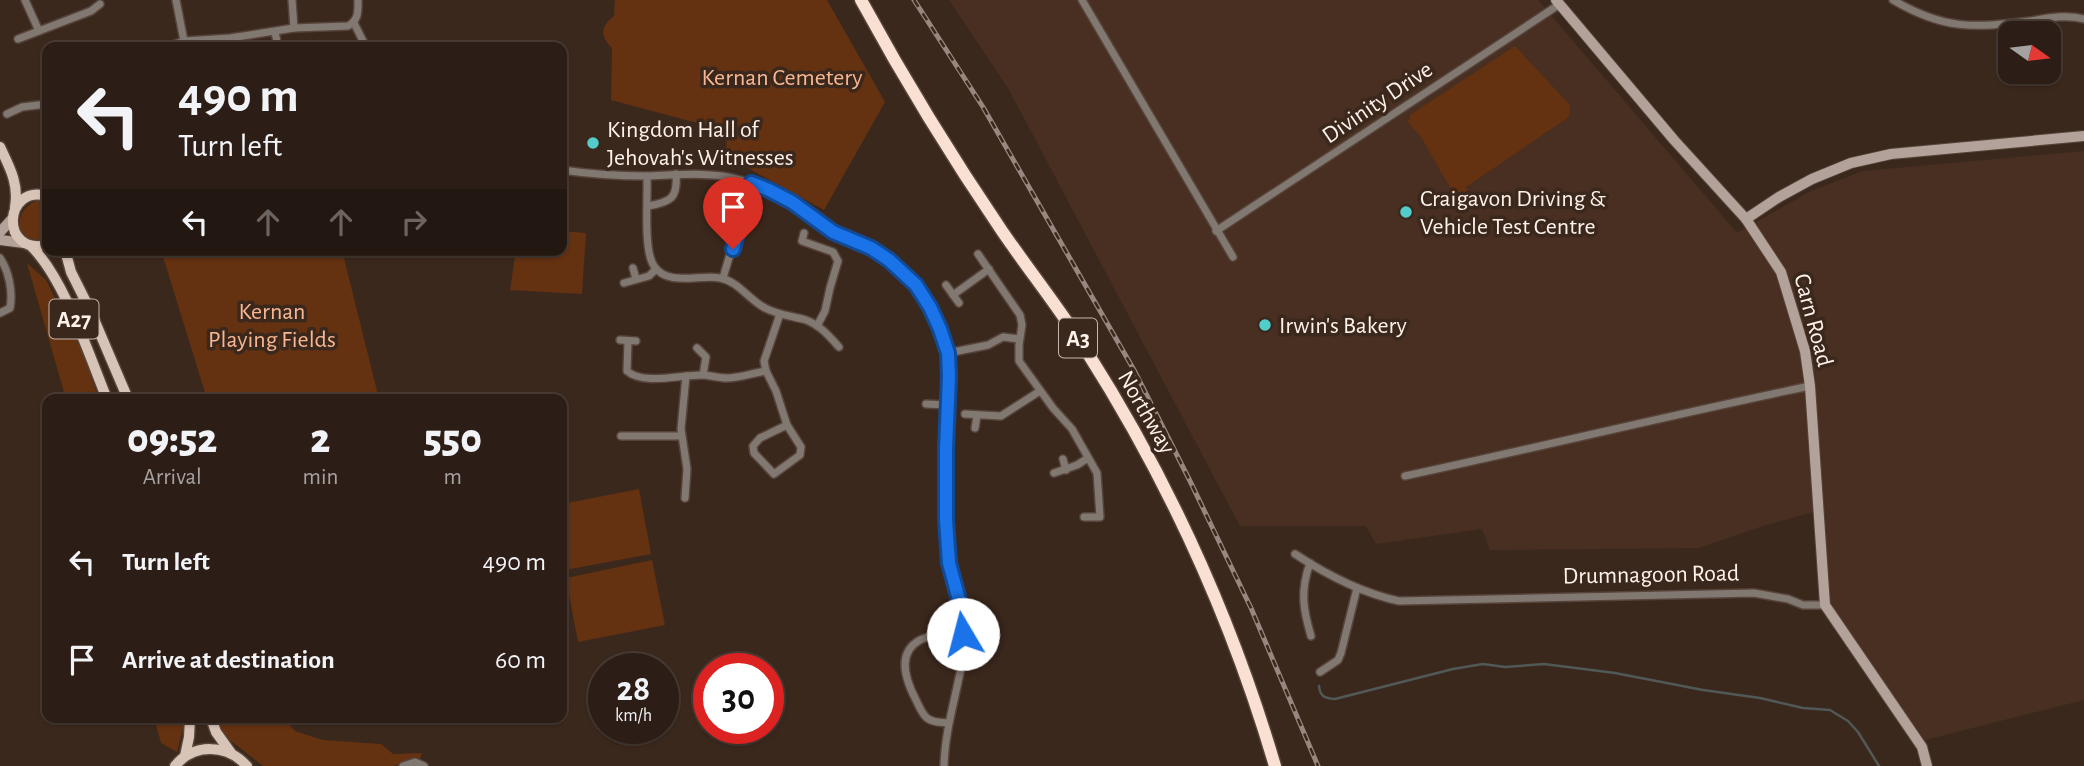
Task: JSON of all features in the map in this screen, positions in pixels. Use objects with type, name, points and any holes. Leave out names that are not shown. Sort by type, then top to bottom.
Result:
[{"type":"highway","name":"Northway","points":[[861,0],[923,109],[1002,231],[1087,351],[1158,474],[1229,629],[1275,766]]},
{"type":"main road","name":"Carn Road","points":[[1558,2],[1674,140],[1746,219],[1781,272],[1805,351],[1810,386],[1825,605]]},
{"type":"main road","points":[[1746,219],[1790,191],[1851,163],[1891,154],[2084,135]]},
{"type":"main road","name":"A27","points":[[0,147],[14,176],[17,195],[13,214],[15,233],[42,257],[58,285],[105,394]]},
{"type":"main road","name":"A27","points":[[14,176],[42,195]]},
{"type":"main road","name":"A27","points":[[13,214],[26,198],[42,196]]},
{"type":"main road","points":[[0,232],[13,214]]},
{"type":"main road","points":[[0,240],[42,245]]},
{"type":"main road","name":"A27","points":[[67,256],[71,272],[126,394]]},
{"type":"main road","points":[[1825,605],[1922,747],[1927,766]]},
{"type":"main road","points":[[185,756],[190,723]]},
{"type":"main road","points":[[213,723],[231,753],[247,766]]},
{"type":"main road","points":[[175,766],[185,756],[208,748],[231,753]]},
{"type":"street","points":[[25,0],[39,31]]},
{"type":"street","points":[[176,0],[184,41]]},
{"type":"street","points":[[292,0],[294,28]]},
{"type":"street","points":[[181,42],[294,28],[348,26],[354,23],[358,13],[358,0]]},
{"type":"street","points":[[1082,0],[1233,257]]},
{"type":"street","points":[[1894,0],[1931,19],[1958,25],[1989,26],[2067,17],[2084,19]]},
{"type":"street","name":"Divinity Drive","points":[[1216,231],[1558,2]]},
{"type":"street","points":[[18,39],[91,11],[100,4]]},
{"type":"street","points":[[354,23],[364,42]]},
{"type":"street","points":[[275,32],[277,42]]},
{"type":"street","points":[[230,38],[231,42]]},
{"type":"street","points":[[7,114],[22,107],[42,105]]},
{"type":"street","points":[[567,171],[603,175],[724,176],[751,183],[792,202],[833,232],[871,248],[889,260],[916,285],[930,307],[948,353],[946,520],[949,563],[959,600],[963,634],[963,656],[948,723],[944,766]]},
{"type":"street","points":[[648,206],[670,200],[677,188],[676,174]]},
{"type":"street","points":[[647,176],[649,256],[656,269],[668,278],[723,278],[732,282],[762,307],[817,326],[839,348]]},
{"type":"street","points":[[723,278],[751,183]]},
{"type":"street","points":[[804,233],[802,241],[834,252],[838,261],[825,311],[817,326]]},
{"type":"street","points":[[978,254],[1020,315],[1023,325],[1019,340],[1019,361],[1072,429],[1097,473],[1100,517],[1084,517]]},
{"type":"street","points":[[0,258],[9,279],[11,298],[10,308],[0,313]]},
{"type":"street","points":[[633,268],[636,279]]},
{"type":"street","points":[[624,283],[649,276],[656,269]]},
{"type":"street","points":[[953,295],[989,269]]},
{"type":"street","points":[[946,285],[959,303]]},
{"type":"street","points":[[780,314],[764,361],[788,425],[801,447],[800,455],[775,474],[754,453],[753,446],[760,438],[788,425]]},
{"type":"street","points":[[948,353],[988,345],[1003,337],[1019,340]]},
{"type":"street","points":[[628,341],[628,373],[637,377],[703,375],[726,378],[766,371]]},
{"type":"street","points":[[695,348],[705,357],[703,375]]},
{"type":"street","points":[[685,498],[687,469],[681,436],[686,376]]},
{"type":"street","points":[[1405,477],[1810,386]]},
{"type":"street","points":[[965,414],[1000,416],[1040,391]]},
{"type":"street","points":[[926,404],[948,405]]},
{"type":"street","points":[[975,428],[977,416]]},
{"type":"street","points":[[621,436],[630,440],[681,436]]},
{"type":"street","points":[[1054,473],[1088,458]]},
{"type":"street","points":[[1063,459],[1066,470]]},
{"type":"street","name":"Drumnagoon Road","points":[[1295,554],[1357,588],[1387,598],[1416,601],[1754,593],[1788,598],[1803,605],[1825,605]]},
{"type":"street","points":[[1310,564],[1303,588],[1303,609],[1311,636]]},
{"type":"street","points":[[1320,672],[1338,660],[1357,588]]},
{"type":"street","points":[[948,723],[930,721],[924,715],[912,693],[905,660],[908,650],[919,640],[963,634]]},
{"type":"street","points":[[403,766],[415,762],[424,766]]},
{"type":"shaded area","points":[[949,0],[1538,0],[1737,233],[1811,191],[1863,171],[2084,151],[2084,700],[1925,740],[1832,608],[1828,596],[1821,510],[1699,548],[1490,550],[1482,529],[1376,544],[1366,526],[1240,526],[1008,88]]},
{"type":"green space","name":"Kernan Cemetery","points":[[615,0],[827,0],[885,102],[824,210],[726,156],[727,131],[611,100],[612,48],[603,32],[614,16]]},
{"type":"green space","points":[[1515,46],[1570,105],[1569,117],[1466,187],[1473,203],[1463,210],[1421,137],[1407,121],[1410,115]]},
{"type":"green space","points":[[42,201],[42,239],[28,238],[22,233],[20,218],[30,204]]},
{"type":"green space","points":[[567,231],[586,233],[582,294],[510,290],[515,256],[567,256]]},
{"type":"green space","name":"Kernan Playing Fields","points":[[163,256],[343,256],[378,394],[205,394]]},
{"type":"green space","points":[[27,263],[46,280],[83,353],[97,394],[65,394]]},
{"type":"green space","points":[[639,489],[651,554],[567,570],[567,503]]},
{"type":"green space","points":[[652,560],[665,625],[578,642],[567,578]]},
{"type":"green space","points":[[155,723],[184,723],[177,752],[161,743]]},
{"type":"green space","points":[[217,723],[288,723],[295,731],[323,740],[381,744],[393,754],[422,753],[419,761],[393,766],[263,766],[218,731]]},
{"type":"waterway","points":[[1319,686],[1323,696],[1335,699],[1483,664],[1505,667],[1544,664],[1615,673],[1803,708],[1830,710],[1848,721],[1858,732],[1879,766]]},
{"type":"railway","points":[[914,0],[983,107],[1134,370],[1251,608],[1318,766]]},
{"type":"place","name":"Kingdom Hall of Jehovah's Witnesses","points":[[593,143]]},
{"type":"place","name":"Craigavon Driving & Vehicle Test Centre","points":[[1406,212]]},
{"type":"place","name":"Irwin's Bakery","points":[[1265,325]]},
{"type":"route","points":[[733,249],[751,183],[792,202],[833,232],[871,248],[889,260],[916,285],[930,307],[948,353],[946,520],[949,563],[959,600],[963,634]]}]
